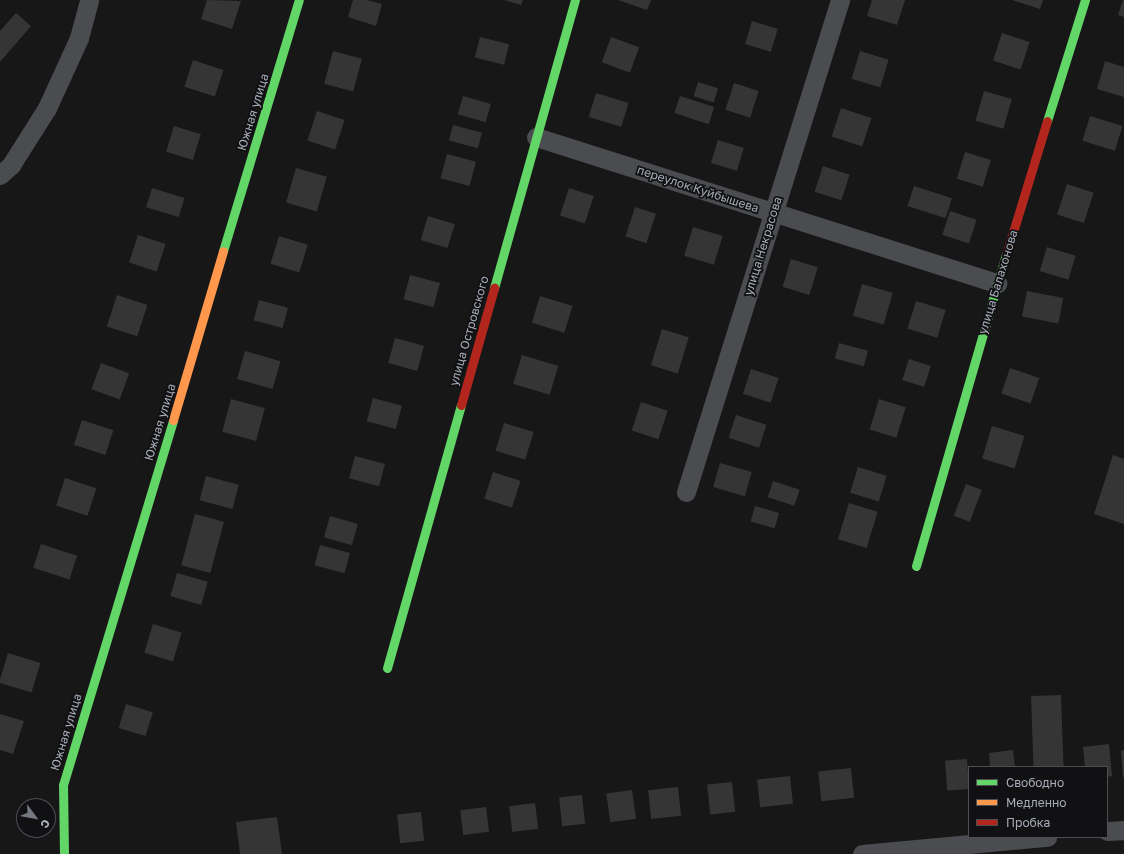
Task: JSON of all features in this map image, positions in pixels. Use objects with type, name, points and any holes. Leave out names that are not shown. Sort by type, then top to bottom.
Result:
[{"type":"street","points":[[0,175],[11,165],[47,108],[79,38],[89,0]]},
{"type":"street","name":"Южная улица","points":[[64,854],[63,785],[299,0]]},
{"type":"street","name":"улица Островского","points":[[387,668],[575,0]]},
{"type":"street","name":"улица Некрасова","points":[[686,492],[840,0]]},
{"type":"street","name":"улица Балахонова","points":[[916,566],[997,283],[1085,0]]},
{"type":"street","name":"переулок Куйбышева","points":[[536,136],[773,213],[997,283]]},
{"type":"street","points":[[1108,831],[1124,830]]},
{"type":"street","points":[[862,854],[913,852],[1038,838]]},
{"type":"building","points":[[207,0],[241,1],[232,29],[201,19]]},
{"type":"building","points":[[353,0],[367,0],[382,4],[376,26],[348,17]]},
{"type":"building","points":[[504,0],[523,0],[521,5]]},
{"type":"building","points":[[618,0],[651,0],[647,10]]},
{"type":"building","points":[[872,0],[905,0],[897,25],[867,16]]},
{"type":"building","points":[[1012,0],[1043,0],[1040,9]]},
{"type":"building","points":[[1124,0],[1124,17],[1118,15]]},
{"type":"building","points":[[16,13],[31,26],[0,62],[0,31]]},
{"type":"building","points":[[752,21],[778,29],[771,52],[745,44]]},
{"type":"building","points":[[1002,33],[1030,42],[1021,70],[993,61]]},
{"type":"building","points":[[480,37],[509,44],[504,65],[475,57]]},
{"type":"building","points":[[611,37],[639,47],[630,73],[602,62]]},
{"type":"building","points":[[333,51],[362,59],[353,92],[324,84]]},
{"type":"building","points":[[860,51],[889,60],[880,88],[852,79]]},
{"type":"building","points":[[193,60],[223,70],[215,97],[184,87]]},
{"type":"building","points":[[1105,61],[1124,67],[1124,97],[1097,89]]},
{"type":"building","points":[[698,82],[718,88],[714,102],[694,96]]},
{"type":"building","points":[[734,83],[759,91],[750,118],[725,110]]},
{"type":"building","points":[[984,91],[1012,99],[1003,129],[975,121]]},
{"type":"building","points":[[596,93],[629,103],[621,127],[589,117]]},
{"type":"building","points":[[463,96],[491,104],[486,122],[458,114]]},
{"type":"building","points":[[680,96],[714,107],[709,124],[674,113]]},
{"type":"building","points":[[841,108],[871,118],[862,146],[832,137]]},
{"type":"building","points":[[317,111],[345,120],[335,149],[307,140]]},
{"type":"building","points":[[1090,116],[1123,126],[1115,151],[1082,141]]},
{"type":"building","points":[[453,125],[482,133],[478,148],[449,140]]},
{"type":"building","points":[[174,126],[201,134],[193,160],[166,152]]},
{"type":"building","points":[[718,140],[744,148],[737,171],[711,163]]},
{"type":"building","points":[[965,152],[991,160],[983,187],[957,179]]},
{"type":"building","points":[[447,154],[476,162],[470,186],[441,178]]},
{"type":"building","points":[[823,166],[850,175],[841,200],[815,192]]},
{"type":"building","points":[[296,168],[327,177],[317,211],[286,203]]},
{"type":"building","points":[[1067,184],[1094,193],[1084,223],[1057,214]]},
{"type":"building","points":[[914,186],[952,198],[946,218],[908,206]]},
{"type":"building","points":[[152,188],[185,198],[179,217],[146,207]]},
{"type":"building","points":[[569,188],[594,196],[585,224],[560,216]]},
{"type":"building","points":[[635,207],[656,214],[646,243],[625,236]]},
{"type":"building","points":[[950,211],[977,220],[969,243],[942,235]]},
{"type":"building","points":[[428,216],[455,224],[447,248],[421,240]]},
{"type":"building","points":[[693,227],[723,236],[714,265],[684,256]]},
{"type":"building","points":[[138,235],[166,244],[157,272],[129,263]]},
{"type":"building","points":[[279,236],[308,245],[299,273],[271,264]]},
{"type":"building","points":[[1047,247],[1076,256],[1068,280],[1040,271]]},
{"type":"building","points":[[791,259],[818,267],[809,295],[783,287]]},
{"type":"building","points":[[410,275],[440,283],[433,307],[404,299]]},
{"type":"building","points":[[862,284],[893,293],[884,325],[853,316]]},
{"type":"building","points":[[1027,291],[1063,298],[1058,324],[1022,317]]},
{"type":"building","points":[[117,295],[147,305],[137,336],[107,326]]},
{"type":"building","points":[[540,296],[573,306],[564,333],[532,323]]},
{"type":"building","points":[[259,300],[288,308],[283,328],[254,320]]},
{"type":"building","points":[[916,301],[946,310],[937,338],[908,329]]},
{"type":"building","points":[[662,329],[689,337],[678,374],[651,365]]},
{"type":"building","points":[[395,338],[424,346],[417,371],[388,363]]},
{"type":"building","points":[[839,343],[868,351],[864,366],[835,358]]},
{"type":"building","points":[[245,351],[281,361],[273,389],[237,379]]},
{"type":"building","points":[[522,355],[558,366],[550,395],[513,384]]},
{"type":"building","points":[[909,359],[931,366],[924,387],[902,380]]},
{"type":"building","points":[[101,363],[129,373],[120,400],[91,389]]},
{"type":"building","points":[[1010,368],[1039,378],[1031,404],[1001,394]]},
{"type":"building","points":[[751,369],[779,378],[771,403],[743,394]]},
{"type":"building","points":[[373,398],[402,406],[396,429],[367,421]]},
{"type":"building","points":[[231,399],[265,408],[256,441],[222,432]]},
{"type":"building","points":[[879,399],[906,407],[896,438],[870,430]]},
{"type":"building","points":[[641,402],[668,411],[658,439],[632,431]]},
{"type":"building","points":[[736,415],[766,425],[759,448],[729,438]]},
{"type":"building","points":[[82,420],[113,430],[105,455],[74,445]]},
{"type":"building","points":[[504,423],[534,432],[525,460],[496,451]]},
{"type":"building","points":[[992,426],[1025,436],[1015,468],[982,459]]},
{"type":"building","points":[[1113,455],[1124,459],[1124,524],[1094,514]]},
{"type":"building","points":[[355,456],[385,464],[379,486],[349,478]]},
{"type":"building","points":[[720,463],[752,472],[745,496],[713,487]]},
{"type":"building","points":[[858,467],[887,476],[879,502],[850,493]]},
{"type":"building","points":[[493,472],[521,481],[512,508],[484,499]]},
{"type":"building","points":[[206,476],[239,485],[232,509],[200,500]]},
{"type":"building","points":[[65,478],[96,488],[87,516],[56,506]]},
{"type":"building","points":[[773,481],[800,490],[794,506],[768,497]]},
{"type":"building","points":[[966,484],[982,490],[970,522],[954,516]]},
{"type":"building","points":[[849,503],[878,512],[867,548],[838,539]]},
{"type":"building","points":[[755,506],[779,513],[775,528],[751,521]]},
{"type":"building","points":[[195,514],[224,522],[210,573],[181,565]]},
{"type":"building","points":[[330,516],[358,524],[352,545],[324,537]]},
{"type":"building","points":[[41,544],[77,556],[69,580],[33,568]]},
{"type":"building","points":[[320,545],[350,553],[345,573],[315,565]]},
{"type":"building","points":[[177,573],[208,582],[201,605],[170,596]]},
{"type":"building","points":[[153,624],[182,633],[173,661],[144,653]]},
{"type":"building","points":[[8,653],[41,663],[31,693],[0,683]]},
{"type":"building","points":[[1061,695],[1063,766],[1033,766],[1031,696]]},
{"type":"building","points":[[126,704],[153,712],[145,736],[119,728]]},
{"type":"building","points":[[0,714],[24,721],[13,754],[0,750]]},
{"type":"building","points":[[1109,744],[1112,776],[1108,777],[1108,766],[1085,766],[1083,747]]},
{"type":"building","points":[[1013,750],[1015,766],[990,766],[989,753]]},
{"type":"building","points":[[1124,750],[1124,777],[1123,777],[1121,751]]},
{"type":"building","points":[[967,759],[968,789],[947,790],[945,761]]},
{"type":"building","points":[[851,768],[854,798],[821,801],[818,771]]},
{"type":"building","points":[[790,776],[793,804],[760,807],[757,779]]},
{"type":"building","points":[[732,782],[735,812],[710,814],[707,785]]},
{"type":"building","points":[[678,787],[681,816],[651,819],[648,790]]},
{"type":"building","points":[[632,790],[636,819],[610,822],[606,794]]},
{"type":"building","points":[[582,795],[585,824],[562,826],[559,797]]},
{"type":"building","points":[[535,803],[538,829],[512,832],[509,806]]},
{"type":"building","points":[[486,807],[489,832],[463,835],[460,810]]},
{"type":"building","points":[[421,812],[424,841],[400,843],[397,815]]},
{"type":"building","points":[[277,817],[282,854],[240,854],[236,822]]},
{"type":"traffic: fast","points":[[223,251],[299,0]]},
{"type":"traffic: fast","points":[[494,288],[575,0]]},
{"type":"traffic: fast","points":[[1047,121],[1085,0]]},
{"type":"traffic: fast","points":[[916,566],[1006,255]]},
{"type":"traffic: fast","points":[[387,668],[461,405]]},
{"type":"traffic: fast","points":[[64,854],[63,785],[173,420]]},
{"type":"traffic: slow","points":[[173,420],[223,251]]},
{"type":"traffic: jam","points":[[1006,255],[1047,121]]},
{"type":"traffic: jam","points":[[461,405],[494,288]]}]
